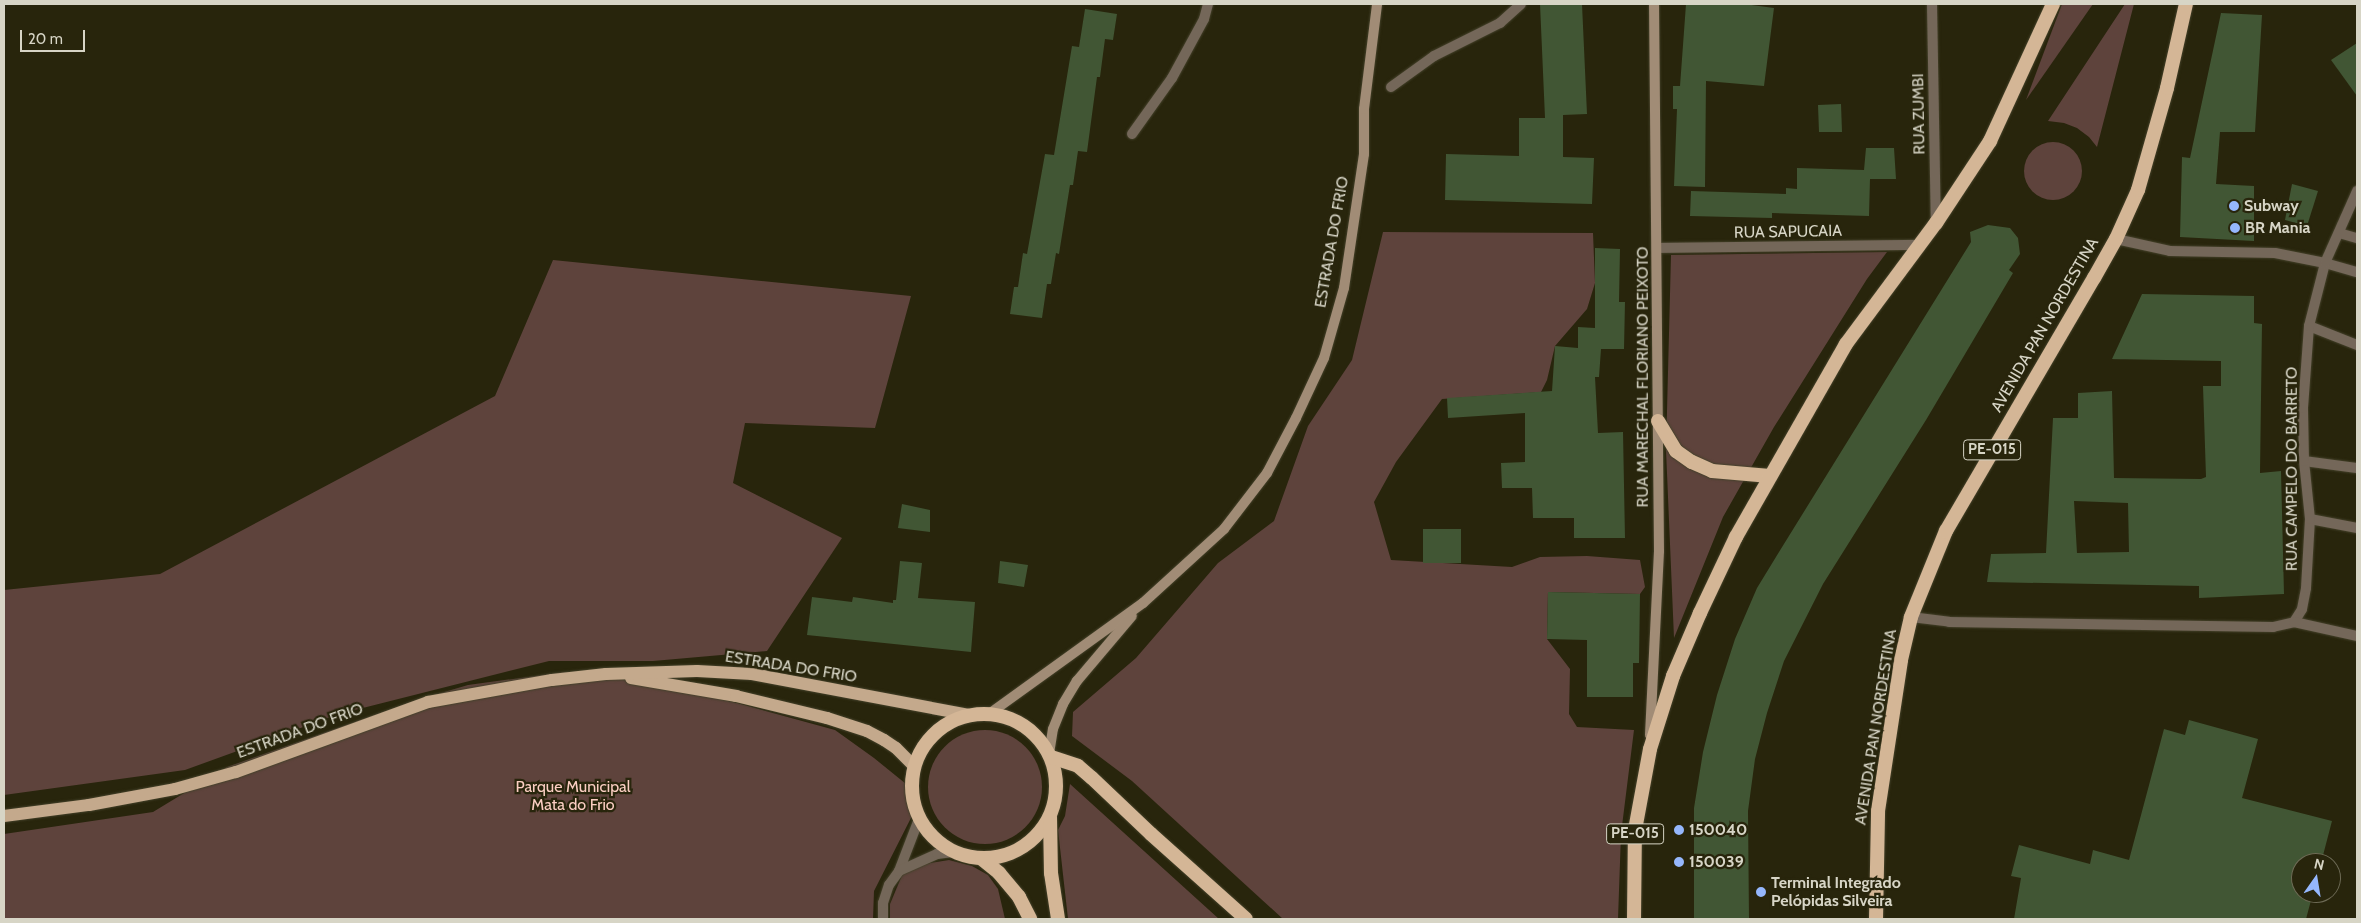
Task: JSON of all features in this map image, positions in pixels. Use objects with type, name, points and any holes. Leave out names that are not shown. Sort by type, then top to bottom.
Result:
[{"type":"highway","name":"PE-015","points":[[1634,919],[1635,830],[1650,749],[1673,676],[1696,622],[1736,537],[1846,344],[1936,223],[1990,140],[2053,4]]},
{"type":"highway","name":"AVENIDA PAN NORDESTINA","points":[[1876,919],[1878,811],[1901,660],[1911,617],[1946,531],[2116,239],[2138,190],[2167,88],[2186,4]]},
{"type":"highway","points":[[1658,421],[1676,451],[1692,462],[1712,471],[1770,476]]},
{"type":"highway","points":[[1050,817],[1036,837],[1018,851],[995,858],[982,859],[953,852],[937,841],[919,819],[911,788],[914,766],[924,745],[940,728],[956,719],[970,715],[989,714],[1016,721],[1036,735],[1050,755],[1056,772],[1057,787],[1050,817],[1052,872],[1058,919]]},
{"type":"highway","points":[[1050,755],[1078,766],[1246,919]]},
{"type":"highway","points":[[982,859],[999,873],[1019,897],[1030,919]]},
{"type":"main road","name":"ESTRADA DO FRIO","points":[[989,714],[1143,603],[1224,529],[1266,473],[1296,418],[1324,358],[1344,288],[1364,154],[1364,109],[1377,4]]},
{"type":"main road","name":"RUA MARECHAL FLORIANO PEIXOTO","points":[[1650,749],[1659,551],[1654,4]]},
{"type":"main road","name":"ESTRADA DO FRIO","points":[[1050,755],[1053,729],[1077,681],[1143,603]]},
{"type":"main road","name":"ESTRADA DO FRIO","points":[[4,816],[89,805],[175,789],[236,772],[428,702],[552,680],[606,674],[697,671],[752,674],[970,715]]},
{"type":"main road","name":"ESTRADA DO FRIO","points":[[606,674],[736,696],[826,718],[867,731],[884,740],[896,748],[914,766]]},
{"type":"street","points":[[1132,134],[1172,78],[1204,19],[1208,4]]},
{"type":"street","points":[[1391,87],[1434,56],[1500,23],[1521,4]]},
{"type":"street","name":"RUA ZUMBI","points":[[1932,4],[1936,223]]},
{"type":"street","name":"RUA CAMPELO DO BARRETO","points":[[2294,622],[2302,609],[2306,588],[2310,519],[2304,461],[2303,408],[2309,326],[2325,263],[2357,191]]},
{"type":"street","points":[[2338,233],[2357,238]]},
{"type":"street","points":[[2116,239],[2170,251],[2275,253],[2325,263],[2357,272]]},
{"type":"street","name":"RUA SAPUCAIA","points":[[1657,248],[1920,245]]},
{"type":"street","points":[[2309,326],[2357,345]]},
{"type":"street","points":[[2304,461],[2357,468]]},
{"type":"street","points":[[2310,519],[2357,528]]},
{"type":"street","points":[[1911,617],[1949,622],[2273,627],[2294,622],[2357,636]]},
{"type":"street","points":[[883,919],[883,903],[889,884],[899,871],[919,819]]},
{"type":"street","points":[[899,871],[937,854],[953,852]]},
{"type":"green space","points":[[2062,4],[2093,4],[2026,100]]},
{"type":"green space","points":[[2125,4],[2134,4],[2097,147],[2089,137],[2077,128],[2064,123],[2048,121]]},
{"type":"green space","points":[[2047,142],[2059,142],[2074,150],[2082,165],[2082,177],[2074,192],[2059,200],[2047,200],[2032,192],[2024,177],[2024,165],[2032,150]]},
{"type":"green space","points":[[1383,232],[1593,233],[1595,283],[1587,309],[1555,346],[1547,380],[1541,392],[1442,399],[1396,462],[1374,502],[1391,560],[1512,567],[1540,557],[1587,556],[1640,560],[1645,587],[1640,594],[1548,592],[1547,639],[1570,669],[1569,714],[1577,727],[1634,730],[1621,834],[1618,919],[1283,919],[1132,781],[1072,736],[1073,712],[1136,658],[1218,563],[1274,521],[1308,426],[1352,360]]},
{"type":"green space","points":[[1887,252],[1867,279],[1774,427],[1723,517],[1674,638],[1666,450],[1671,255]]},
{"type":"green space","points":[[553,260],[911,296],[875,428],[745,423],[733,483],[842,538],[767,651],[653,661],[549,661],[339,714],[185,770],[4,795],[4,590],[160,574],[495,396]]},
{"type":"green space","name":"Parque Municipal Mata do Frio","points":[[565,672],[606,674],[737,703],[835,730],[874,758],[911,788],[915,810],[874,891],[873,919],[4,919],[4,834],[153,812],[227,767],[414,701],[468,685]]},
{"type":"green space","points":[[985,730],[1007,735],[1025,747],[1037,765],[1042,787],[1037,809],[1025,827],[1007,839],[985,844],[963,839],[945,827],[933,809],[928,787],[933,765],[945,747],[963,735]]},
{"type":"green space","points":[[1070,784],[1219,919],[1068,919],[1058,830],[1065,816]]},
{"type":"green space","points":[[949,860],[972,866],[988,875],[998,889],[1005,919],[890,919],[890,904],[903,873],[930,863]]},
{"type":"building","points":[[1540,4],[1582,4],[1587,114],[1563,115],[1563,157],[1594,158],[1592,204],[1445,200],[1446,154],[1519,156],[1519,118],[1545,118]]},
{"type":"building","points":[[1686,4],[1744,4],[1774,8],[1764,86],[1706,81],[1705,187],[1674,186],[1677,109],[1673,109],[1673,86],[1680,86]]},
{"type":"building","points":[[1085,9],[1117,14],[1113,40],[1105,39],[1100,77],[1097,77],[1087,152],[1078,151],[1073,185],[1070,185],[1059,254],[1056,253],[1051,284],[1047,284],[1042,318],[1010,314],[1014,287],[1018,287],[1023,253],[1027,254],[1045,154],[1054,155],[1072,46],[1079,47]]},
{"type":"building","points":[[2221,13],[2262,15],[2255,132],[2220,132],[2216,184],[2254,186],[2254,241],[2180,237],[2182,157],[2190,158]]},
{"type":"building","points":[[2357,43],[2357,96],[2331,60]]},
{"type":"building","points":[[1841,104],[1842,132],[1819,132],[1818,105]]},
{"type":"building","points":[[1866,148],[1894,148],[1896,179],[1870,179],[1869,216],[1772,213],[1772,218],[1690,216],[1691,191],[1786,194],[1786,188],[1797,189],[1797,168],[1864,170]]},
{"type":"building","points":[[2292,184],[2318,191],[2307,226],[2285,220]]},
{"type":"building","points":[[1988,225],[2010,228],[2018,238],[2020,254],[2009,270],[2013,273],[1926,420],[1823,584],[1784,661],[1767,713],[1755,759],[1748,811],[1749,919],[1694,919],[1694,808],[1703,752],[1717,695],[1735,639],[1757,588],[1971,242],[1970,232]]},
{"type":"building","points":[[1595,248],[1620,249],[1619,302],[1625,302],[1624,349],[1601,349],[1599,377],[1595,377],[1598,433],[1623,432],[1625,538],[1574,538],[1574,518],[1533,518],[1532,488],[1502,488],[1501,463],[1525,462],[1525,413],[1448,418],[1447,398],[1552,391],[1555,346],[1578,348],[1578,327],[1595,328]]},
{"type":"building","points":[[2142,294],[2254,296],[2254,323],[2262,324],[2260,473],[2281,471],[2284,594],[2199,598],[2199,586],[1987,582],[1991,554],[2046,553],[2053,418],[2078,418],[2078,393],[2112,391],[2114,478],[2201,479],[2206,477],[2203,386],[2221,386],[2221,361],[2112,359]],"holes":[[[2074,501],[2128,503],[2129,552],[2077,553]]]},
{"type":"building","points":[[902,504],[930,510],[930,532],[898,528]]},
{"type":"building","points":[[1423,529],[1461,529],[1461,563],[1423,563]]},
{"type":"building","points":[[900,561],[922,563],[918,598],[975,602],[971,652],[807,635],[812,597],[852,602],[853,597],[893,603],[893,600],[896,600]]},
{"type":"building","points":[[1000,561],[1028,565],[1024,587],[998,583]]},
{"type":"building","points":[[1548,592],[1640,594],[1639,663],[1633,663],[1633,697],[1587,697],[1587,640],[1547,639]]},
{"type":"building","points":[[2189,720],[2258,739],[2242,798],[2332,821],[2324,853],[2291,853],[2291,903],[2310,903],[2306,919],[2014,919],[2021,878],[2011,876],[2019,845],[2090,864],[2093,850],[2129,860],[2164,729],[2185,735]]},
{"type":"place","name":"Subway","points":[[2234,206]]},
{"type":"place","name":"BR Mania","points":[[2235,228]]},
{"type":"place","name":"150040","points":[[1679,830]]},
{"type":"place","name":"150039","points":[[1679,862]]},
{"type":"place","name":"Terminal Integrado Pelópidas Silveira","points":[[1761,892]]}]
